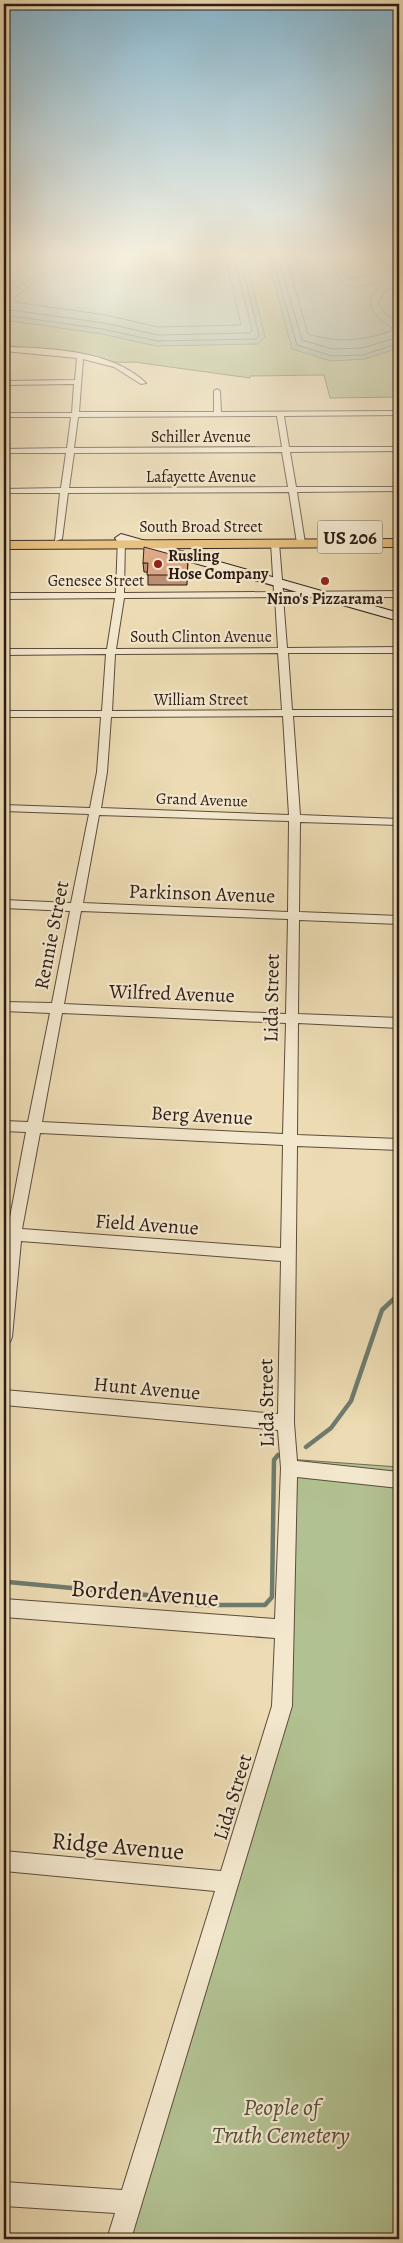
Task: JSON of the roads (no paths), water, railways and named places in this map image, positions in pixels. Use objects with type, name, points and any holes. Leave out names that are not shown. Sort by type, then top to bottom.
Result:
[{"type":"main road","name":"South Broad Street","points":[[4,545],[97,541],[300,540],[399,537]]},
{"type":"main road","name":"South Broad Street","points":[[4,538],[97,541]]},
{"type":"main road","name":"South Broad Street","points":[[121,541],[140,544],[275,543],[300,540],[399,543]]},
{"type":"street","points":[[58,539],[75,414],[76,382],[80,358],[117,367],[143,383]]},
{"type":"street","points":[[4,383],[76,382]]},
{"type":"street","points":[[217,391],[218,414]]},
{"type":"street","points":[[4,415],[399,413]]},
{"type":"street","points":[[280,414],[285,449],[294,489],[300,540]]},
{"type":"street","name":"Schiller Avenue","points":[[4,451],[399,449]]},
{"type":"street","name":"Lafayette Avenue","points":[[4,491],[399,489]]},
{"type":"street","name":"Rennie Street","points":[[4,1337],[9,1234],[102,772],[111,652],[120,595],[121,541]]},
{"type":"street","name":"Lida Street","points":[[119,2239],[282,1706],[289,1468],[286,1422],[295,818],[275,543]]},
{"type":"street","points":[[140,544],[278,588],[317,594],[399,617]]},
{"type":"street","name":"Genesee Street","points":[[4,596],[120,595],[278,588]]},
{"type":"street","points":[[317,594],[399,594]]},
{"type":"street","name":"South Clinton Avenue","points":[[4,652],[399,650]]},
{"type":"street","name":"William Street","points":[[4,714],[399,713]]},
{"type":"street","name":"Grand Avenue","points":[[4,808],[399,822]]},
{"type":"street","name":"Parkinson Avenue","points":[[4,904],[399,920]]},
{"type":"street","name":"Wilfred Avenue","points":[[4,1006],[399,1023]]},
{"type":"street","name":"Berg Avenue","points":[[4,1126],[399,1145]]},
{"type":"street","name":"Field Avenue","points":[[9,1234],[288,1255]]},
{"type":"street","name":"Hunt Avenue","points":[[4,1397],[286,1422]]},
{"type":"street","points":[[289,1468],[399,1480]]},
{"type":"street","name":"Borden Avenue","points":[[4,1608],[283,1629]]},
{"type":"street","name":"Ridge Avenue","points":[[4,1862],[228,1882]]},
{"type":"street","points":[[4,2194],[130,2202]]},
{"type":"water","points":[[320,358],[368,358],[364,359],[331,361]]},
{"type":"waterway","points":[[306,1447],[331,1428],[351,1401],[382,1310],[399,1294]]},
{"type":"waterway","points":[[8,1582],[147,1595],[198,1605],[265,1605],[272,1597],[274,1460],[278,1455]]},
{"type":"place","name":"Rusling Hose Company","points":[[158,564]]},
{"type":"place","name":"Nino's Pizzarama","points":[[325,581]]},
{"type":"park label","name":"People of Truth Cemetery","points":[[281,2121]]}]
